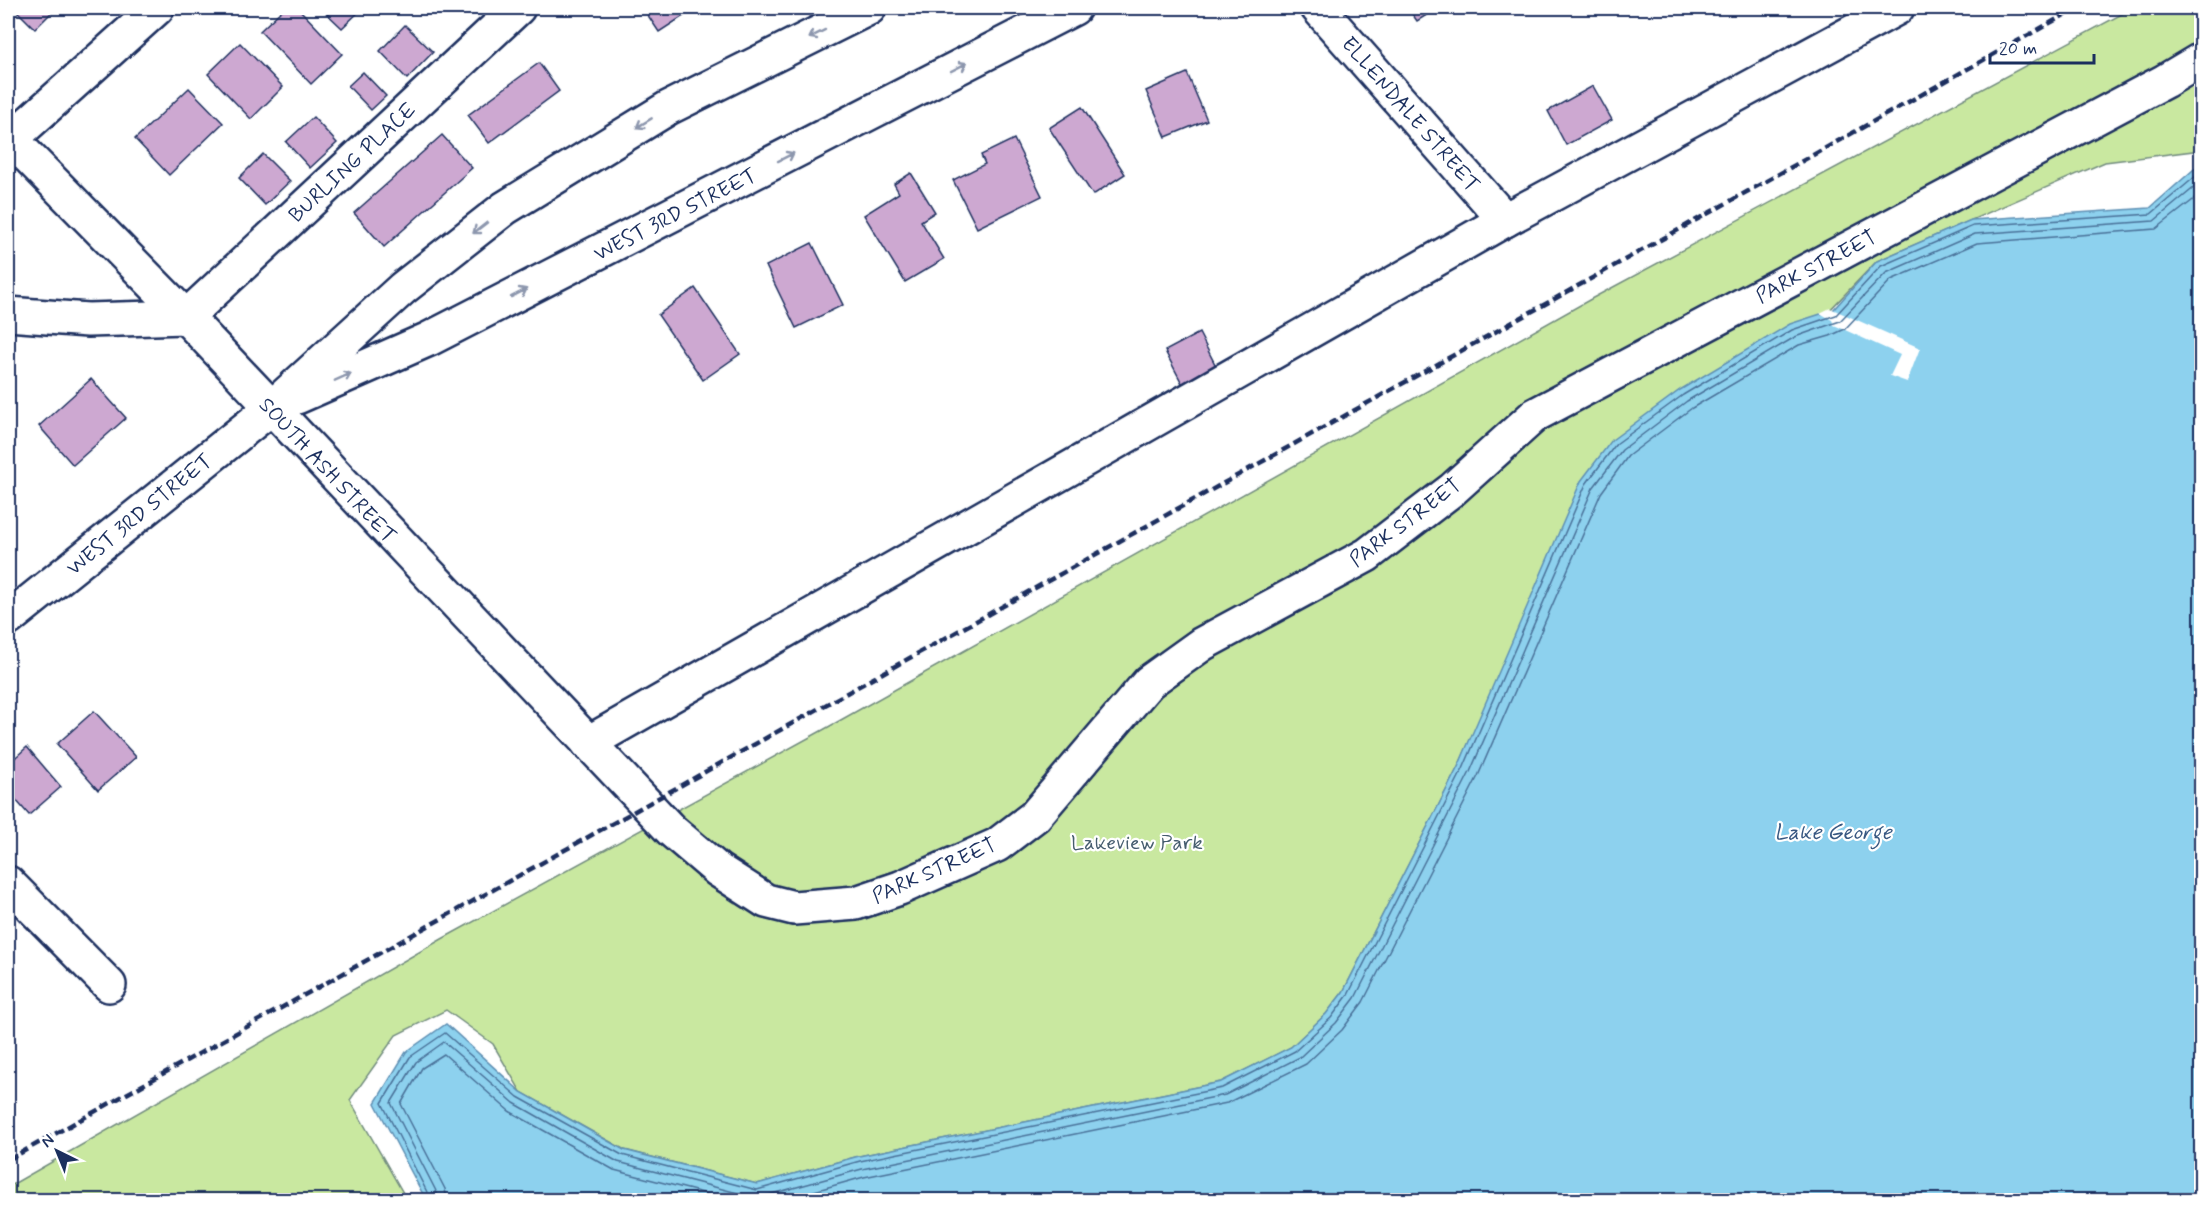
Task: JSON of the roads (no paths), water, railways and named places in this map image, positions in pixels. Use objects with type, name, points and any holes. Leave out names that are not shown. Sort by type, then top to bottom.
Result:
[{"type":"street","points":[[9,138],[156,8]]},
{"type":"street","name":"BURLING PLACE","points":[[186,317],[518,8]]},
{"type":"street","name":"WEST 3RD STREET","points":[[8,619],[270,409],[403,288],[505,208],[668,108],[869,8]]},
{"type":"street","name":"WEST 3RD STREET","points":[[270,409],[429,339],[1074,8]]},
{"type":"street","name":"ELLENDALE STREET","points":[[1318,8],[1505,220]]},
{"type":"street","points":[[588,743],[1505,220],[1898,8]]},
{"type":"street","name":"PARK STREET","points":[[648,804],[671,830],[718,870],[766,901],[794,908],[856,903],[900,888],[998,845],[1035,816],[1149,682],[1202,644],[1366,555],[1453,489],[1535,415],[2165,81],[2202,59]]},
{"type":"street","name":"SOUTH ASH STREET","points":[[9,138],[186,317],[270,409],[648,804]]},
{"type":"street","points":[[8,314],[88,320],[186,317]]},
{"type":"street","points":[[8,883],[109,985]]},
{"type":"water","name":"Lake George","points":[[2201,163],[2201,1200],[426,1200],[375,1103],[406,1052],[446,1024],[521,1092],[624,1150],[757,1184],[859,1156],[1221,1082],[1291,1047],[1326,1014],[1343,992],[1458,767],[1581,481],[1612,440],[1680,390],[1790,324],[1833,310],[1877,261],[1971,220],[2150,208]]},
{"type":"railway","points":[[8,1160],[2077,8]]},
{"type":"park label","name":"Lakeview Park","points":[[1137,842]]}]
